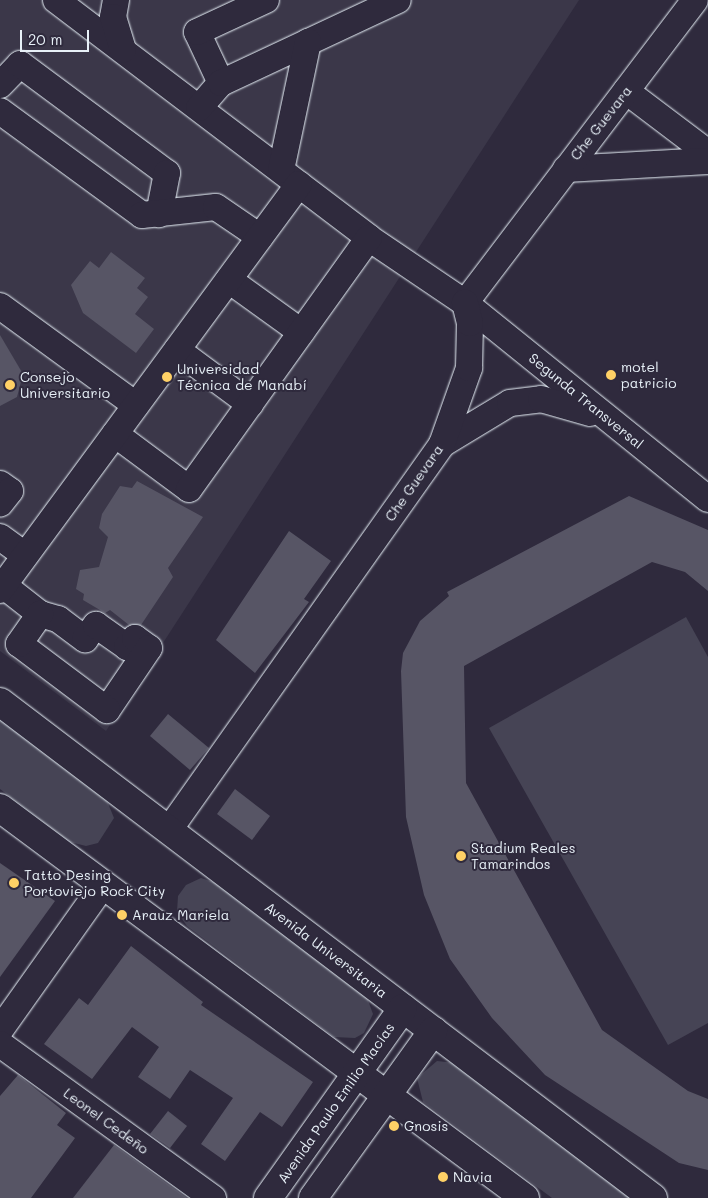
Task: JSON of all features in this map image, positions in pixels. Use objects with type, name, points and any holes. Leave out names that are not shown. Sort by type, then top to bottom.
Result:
[{"type":"main road","name":"Avenida Universitaria","points":[[0,702],[653,1198]]},
{"type":"main road","points":[[0,808],[103,884],[350,1081],[367,1089],[380,1102],[525,1198]]},
{"type":"main road","name":"Avenida Paulo Emilio Macías","points":[[268,1198],[403,1008]]},
{"type":"main road","points":[[313,1198],[432,1031]]},
{"type":"street","name":"Segunda Transversal","points":[[56,0],[369,238],[465,303],[708,499]]},
{"type":"street","points":[[116,0],[113,17],[122,50]]},
{"type":"street","points":[[221,83],[197,32],[266,0]]},
{"type":"street","points":[[198,108],[221,83],[398,0]]},
{"type":"street","name":"Che Guevara","points":[[168,830],[442,444],[469,368],[470,323],[465,303],[695,0]]},
{"type":"street","points":[[40,614],[19,644],[107,710],[149,648],[134,638],[127,647],[96,625],[85,639],[58,619],[40,614],[2,587],[260,237],[290,178],[308,42]]},
{"type":"street","points":[[0,85],[20,64],[167,173],[159,214]]},
{"type":"street","points":[[626,91],[708,153]]},
{"type":"street","points":[[0,111],[142,216],[216,207],[260,237]]},
{"type":"street","points":[[566,168],[708,161]]},
{"type":"street","points":[[115,434],[189,489],[369,238]]},
{"type":"street","points":[[229,280],[301,332]]},
{"type":"street","points":[[0,306],[136,405]]},
{"type":"street","points":[[177,350],[250,404]]},
{"type":"street","points":[[442,444],[510,403],[541,399],[609,420]]},
{"type":"street","points":[[0,484],[10,491],[0,504]]},
{"type":"street","points":[[0,537],[25,555]]},
{"type":"street","points":[[0,1030],[103,884]]},
{"type":"street","name":"Leonel Cedeño","points":[[0,1044],[213,1198]]},
{"type":"shaded area","name":"Universidad Técnica de Manabí","points":[[0,0],[579,0],[106,731],[0,651]]},
{"type":"shaded area","points":[[686,617],[708,657],[708,1023],[668,1045],[489,728]]},
{"type":"shaded area","points":[[0,717],[105,796],[114,818],[98,843],[86,846],[70,842],[0,789]]},
{"type":"shaded area","points":[[201,878],[219,884],[366,995],[373,1014],[364,1033],[355,1038],[334,1037],[187,926],[177,912],[178,896],[186,885]]},
{"type":"shaded area","points":[[437,1061],[455,1063],[631,1198],[552,1198],[423,1102],[417,1078]]},
{"type":"building","points":[[111,252],[145,278],[137,288],[148,297],[135,314],[154,329],[136,353],[83,313],[71,285],[90,261],[99,268]]},
{"type":"building","name":"Consejo Universitario","points":[[0,335],[23,374],[17,397],[0,406]]},
{"type":"building","points":[[137,481],[203,517],[168,568],[173,577],[141,625],[129,625],[110,610],[105,613],[83,600],[84,594],[76,589],[80,570],[99,567],[108,537],[99,528],[102,514],[120,486],[132,488]]},
{"type":"building","name":"Stadium Reales Tamarindos","points":[[629,496],[708,530],[708,591],[685,572],[652,562],[464,666],[466,783],[602,1030],[688,1091],[708,1099],[708,1170],[679,1163],[545,1075],[492,1018],[450,959],[424,895],[406,817],[401,671],[403,653],[420,621],[449,596],[447,592]]},
{"type":"building","points":[[289,531],[331,561],[304,599],[309,602],[255,673],[216,640]]},
{"type":"building","points":[[168,714],[209,748],[190,770],[150,736]]},
{"type":"building","points":[[235,789],[270,816],[252,840],[217,814]]},
{"type":"building","points":[[0,863],[55,901],[0,977]]},
{"type":"building","points":[[131,946],[203,1002],[201,1005],[313,1082],[282,1127],[260,1112],[225,1161],[201,1144],[233,1098],[190,1070],[170,1099],[138,1077],[159,1047],[132,1027],[92,1079],[44,1044],[79,998],[88,1005]]},
{"type":"building","points":[[18,1075],[66,1113],[57,1125],[75,1138],[31,1198],[0,1198],[0,1096]]},
{"type":"building","points":[[168,1111],[187,1126],[170,1148],[150,1134]]},
{"type":"building","points":[[114,1145],[187,1198],[73,1198]]},
{"type":"place","name":"motel patricio","points":[[611,375]]},
{"type":"place","name":"Universidad Técnica de Manabí","points":[[167,377]]},
{"type":"place","name":"Consejo Universitario","points":[[10,385]]},
{"type":"place","name":"Stadium Reales Tamarindos","points":[[461,856]]},
{"type":"place","name":"Tatto Desing Portoviejo Rock City","points":[[14,883]]},
{"type":"place","name":"Arauz Mariela","points":[[122,915]]},
{"type":"place","name":"Gnosis","points":[[394,1126]]},
{"type":"place","name":"Navia","points":[[443,1177]]}]
